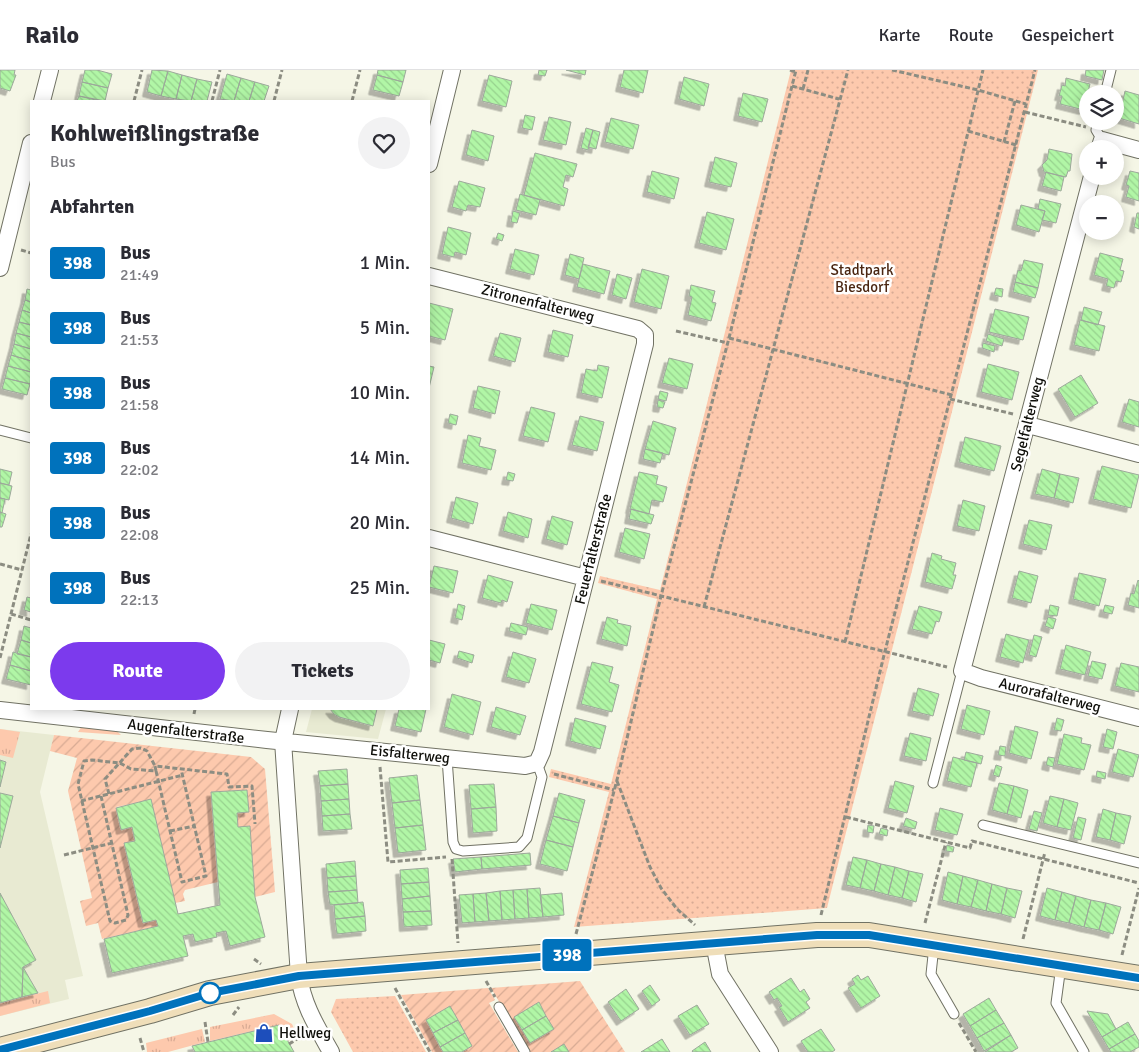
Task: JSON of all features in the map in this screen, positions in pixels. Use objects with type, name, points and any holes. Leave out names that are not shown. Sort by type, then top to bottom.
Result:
[{"type":"street","points":[[42,100],[50,70]]},
{"type":"street","points":[[430,160],[452,70]]},
{"type":"street","points":[[1099,135],[1139,150]]},
{"type":"street","points":[[0,268],[28,169],[30,152]]},
{"type":"street","name":"Segelfalterweg","points":[[962,671],[1090,185]]},
{"type":"street","name":"Zitronenfalterweg","points":[[430,276],[638,329],[645,335]]},
{"type":"street","name":"Feuerfalterstraße","points":[[537,763],[542,752],[586,578],[645,344],[645,335]]},
{"type":"street","points":[[1028,422],[1139,454]]},
{"type":"street","points":[[430,538],[586,578]]},
{"type":"street","name":"Aurorafalterweg","points":[[962,671],[981,678],[1139,718]]},
{"type":"street","name":"Augenfalterstraße","points":[[0,710],[282,741]]},
{"type":"street","points":[[290,710],[282,741],[299,976],[309,1012],[331,1052]]},
{"type":"street","name":"Eisfalterweg","points":[[282,741],[525,766],[537,763]]},
{"type":"street","points":[[0,1050],[150,1011],[210,993],[299,976],[847,934],[869,935],[1139,978]]},
{"type":"street","points":[[714,943],[720,974],[770,1052]]},
{"type":"lane","points":[[1107,85],[1111,70]]},
{"type":"lane","points":[[0,430],[30,438]]},
{"type":"lane","points":[[933,783],[962,671]]},
{"type":"lane","points":[[446,758],[453,842],[456,849],[463,851],[519,847],[527,838],[542,777],[537,763]]},
{"type":"lane","points":[[983,824],[1139,863]]},
{"type":"lane","points":[[934,945],[931,974],[956,1017]]},
{"type":"lane","points":[[1061,966],[1056,1003],[1084,1052]]},
{"type":"lane","points":[[499,1007],[525,1052]]},
{"type":"path","points":[[134,100],[142,70]]},
{"type":"path","points":[[212,100],[220,70]]},
{"type":"path","points":[[274,100],[282,70]]},
{"type":"path","points":[[353,100],[360,70]]},
{"type":"path","points":[[576,934],[617,780],[660,596],[728,343],[796,71],[790,70]]},
{"type":"path","points":[[803,90],[808,70]]},
{"type":"path","points":[[704,607],[848,70]]},
{"type":"path","points":[[892,70],[978,90],[1026,104]]},
{"type":"path","points":[[845,642],[983,70]]},
{"type":"path","points":[[821,915],[885,652],[1035,70]]},
{"type":"path","points":[[792,86],[839,99]]},
{"type":"path","points":[[1004,142],[1015,101]]},
{"type":"path","points":[[1025,112],[1099,135]]},
{"type":"path","points":[[968,131],[1016,145]]},
{"type":"path","points":[[21,250],[30,253]]},
{"type":"path","points":[[676,331],[728,343]]},
{"type":"path","points":[[729,338],[907,383],[1028,422]]},
{"type":"path","points":[[0,658],[30,538]]},
{"type":"path","points":[[0,564],[22,570]]},
{"type":"path","points":[[586,578],[962,671]]},
{"type":"path","points":[[11,614],[30,620]]},
{"type":"path","points":[[194,714],[195,710]]},
{"type":"path","points":[[108,794],[105,779],[132,749],[137,747],[146,752],[155,766],[182,882],[206,876],[181,769]]},
{"type":"path","points":[[380,752],[388,862],[452,857],[458,943]]},
{"type":"path","points":[[101,796],[128,915],[126,920],[115,923],[110,921],[81,801],[78,784],[84,761],[120,763],[131,768],[156,771]]},
{"type":"path","points":[[537,763],[551,773],[614,790]]},
{"type":"path","points":[[155,766],[227,774],[228,787],[252,786],[255,824]]},
{"type":"path","points":[[81,801],[182,775]]},
{"type":"path","points":[[617,780],[650,867],[661,888],[677,909],[695,925]]},
{"type":"path","points":[[846,817],[970,848],[972,841],[1139,883]]},
{"type":"path","points":[[170,831],[194,826]]},
{"type":"path","points":[[1023,940],[1048,841]]},
{"type":"path","points":[[926,923],[946,842]]},
{"type":"path","points":[[64,855],[112,843]]},
{"type":"path","points":[[1122,955],[1139,888]]},
{"type":"path","points":[[486,981],[490,989]]},
{"type":"path","points":[[395,988],[430,1052]]},
{"type":"path","points":[[956,1017],[976,1052]]},
{"type":"path","points":[[205,1022],[208,1042]]},
{"type":"path","points":[[289,1044],[302,1036]]},
{"type":"path","points":[[140,1038],[144,1052]]},
{"type":"shaded area","points":[[312,710],[386,710],[378,739],[306,732]]},
{"type":"shaded area","points":[[0,729],[54,735],[40,792],[83,976],[65,980],[69,999],[0,1016]]},
{"type":"green space","name":"Stadtpark Biesdorf","points":[[791,70],[1038,70],[827,908],[574,927],[609,792],[549,777],[551,769],[611,784],[657,599],[598,583],[600,576],[660,590]]},
{"type":"green space","points":[[82,726],[116,730],[121,735],[78,732]]},
{"type":"green space","points":[[0,729],[20,732],[13,758],[0,755]]},
{"type":"green space","points":[[54,735],[251,757],[265,769],[275,892],[255,897],[250,827],[238,827],[237,813],[249,812],[247,790],[211,792],[218,882],[185,890],[183,894],[185,901],[175,903],[151,800],[116,807],[121,829],[132,827],[135,841],[124,844],[143,923],[156,920],[158,926],[102,939],[98,923],[86,926],[80,901],[92,898],[68,791],[77,758],[50,751]]},
{"type":"green space","points":[[580,981],[625,1052],[529,1052],[491,988]]},
{"type":"green space","points":[[488,988],[495,1000],[489,1003],[518,1052],[432,1052],[401,995]]},
{"type":"green space","points":[[48,991],[50,1003],[0,1016],[0,1003]]},
{"type":"green space","points":[[395,996],[426,1052],[353,1052],[331,1012],[336,999]]},
{"type":"green space","points":[[274,1014],[292,1024],[297,1035],[288,1041],[279,1025],[210,1041],[210,1027]]},
{"type":"green space","points":[[202,1029],[205,1042],[168,1052],[147,1052],[146,1043]]},
{"type":"building","points":[[0,70],[15,70],[14,75],[16,75],[10,91],[0,88]]},
{"type":"building","points":[[85,70],[97,70],[112,74],[108,88],[82,82]]},
{"type":"building","points":[[152,70],[168,71],[161,96],[147,92]]},
{"type":"building","points":[[378,70],[406,70],[403,82],[377,75]]},
{"type":"building","points":[[539,70],[547,70],[545,76],[538,75]]},
{"type":"building","points":[[566,70],[586,70],[585,75]]},
{"type":"building","points":[[624,70],[648,70],[643,93],[620,87]]},
{"type":"building","points":[[1086,70],[1104,70],[1102,80],[1085,76]]},
{"type":"building","points":[[168,71],[182,75],[176,99],[161,96]]},
{"type":"building","points":[[227,74],[241,78],[234,100],[220,99]]},
{"type":"building","points":[[182,75],[197,79],[191,100],[176,99]]},
{"type":"building","points":[[377,75],[403,82],[399,96],[373,90]]},
{"type":"building","points":[[489,75],[512,81],[506,107],[482,101]]},
{"type":"building","points":[[684,77],[709,84],[704,106],[679,99]]},
{"type":"building","points":[[241,78],[255,82],[249,100],[234,100]]},
{"type":"building","points":[[1066,78],[1090,84],[1079,85],[1079,109],[1060,104],[1062,96],[1059,96],[1062,85],[1065,86]]},
{"type":"building","points":[[197,79],[212,82],[207,100],[191,100]]},
{"type":"building","points":[[82,82],[108,88],[105,100],[79,96]]},
{"type":"building","points":[[255,82],[269,86],[264,100],[249,100]]},
{"type":"building","points":[[1125,91],[1139,95],[1139,124],[1124,120]]},
{"type":"building","points":[[743,93],[768,99],[762,122],[738,116]]},
{"type":"building","points":[[79,96],[96,100],[77,100]]},
{"type":"building","points":[[525,115],[535,117],[532,130],[522,128]]},
{"type":"building","points":[[549,117],[571,122],[566,145],[543,140]]},
{"type":"building","points":[[611,118],[639,125],[633,149],[605,142]]},
{"type":"building","points":[[586,128],[593,130],[588,150],[581,148]]},
{"type":"building","points":[[472,130],[494,136],[488,161],[466,155]]},
{"type":"building","points":[[593,130],[600,132],[596,149],[588,147]]},
{"type":"building","points":[[1049,149],[1072,154],[1070,171],[1068,171],[1066,177],[1044,172],[1042,165],[1047,160]]},
{"type":"building","points":[[535,153],[577,164],[573,177],[566,175],[563,187],[568,189],[564,206],[524,195]]},
{"type":"building","points":[[715,157],[737,163],[731,187],[709,182]]},
{"type":"building","points":[[652,171],[679,178],[674,199],[647,192]]},
{"type":"building","points":[[1130,171],[1139,173],[1139,201],[1126,197],[1129,186],[1126,185]]},
{"type":"building","points":[[1046,172],[1064,177],[1061,191],[1042,186]]},
{"type":"building","points":[[459,181],[485,188],[480,207],[468,205],[466,211],[452,207]]},
{"type":"building","points":[[520,194],[540,200],[536,215],[516,210]]},
{"type":"building","points":[[1040,199],[1061,204],[1056,223],[1042,220],[1045,211],[1038,209]]},
{"type":"building","points":[[1021,205],[1045,211],[1039,232],[1016,225]]},
{"type":"building","points":[[513,211],[520,213],[517,223],[511,222]]},
{"type":"building","points":[[707,212],[734,219],[726,250],[699,243]]},
{"type":"building","points":[[1137,213],[1139,213],[1139,229],[1134,227]]},
{"type":"building","points":[[448,227],[471,233],[466,255],[455,252],[454,257],[442,254]]},
{"type":"building","points":[[498,233],[504,235],[502,241],[496,239]]},
{"type":"building","points":[[515,249],[539,255],[534,275],[510,269]]},
{"type":"building","points":[[1100,253],[1123,259],[1120,270],[1124,271],[1121,282],[1116,281],[1114,288],[1106,286],[1108,279],[1094,275]]},
{"type":"building","points":[[570,254],[584,258],[579,279],[565,275]]},
{"type":"building","points":[[1024,260],[1043,264],[1038,288],[1015,282],[1018,270],[1021,271]]},
{"type":"building","points":[[583,264],[610,271],[604,294],[577,287]]},
{"type":"building","points":[[642,269],[669,276],[661,309],[634,302]]},
{"type":"building","points":[[617,274],[632,278],[626,299],[612,295]]},
{"type":"building","points":[[1015,282],[1038,288],[1035,298],[1013,292]]},
{"type":"building","points":[[691,285],[715,291],[712,302],[716,303],[711,321],[688,315],[692,297],[689,296]]},
{"type":"building","points":[[996,288],[1003,289],[1002,297],[994,295]]},
{"type":"building","points":[[27,289],[30,290],[30,302],[25,300]]},
{"type":"building","points":[[25,300],[30,302],[30,313],[22,310]]},
{"type":"building","points":[[430,303],[453,309],[445,340],[430,336]]},
{"type":"building","points":[[1084,307],[1102,312],[1098,325],[1081,320]]},
{"type":"building","points":[[995,309],[1029,317],[1023,340],[989,332]]},
{"type":"building","points":[[22,310],[30,313],[30,325],[19,322]]},
{"type":"building","points":[[1080,320],[1105,326],[1099,351],[1074,345]]},
{"type":"building","points":[[19,322],[30,325],[30,337],[16,333]]},
{"type":"building","points":[[553,330],[573,335],[568,357],[548,352]]},
{"type":"building","points":[[16,333],[30,337],[30,349],[14,344]]},
{"type":"building","points":[[500,333],[521,338],[515,362],[493,356]]},
{"type":"building","points":[[988,334],[1004,339],[1002,346],[986,341]]},
{"type":"building","points":[[983,343],[995,346],[994,352],[982,348]]},
{"type":"building","points":[[14,344],[30,349],[30,361],[11,355]]},
{"type":"building","points":[[11,355],[30,361],[30,372],[8,366]]},
{"type":"building","points":[[669,358],[693,364],[687,389],[662,383]]},
{"type":"building","points":[[988,364],[1019,372],[1012,400],[981,392]]},
{"type":"building","points":[[598,365],[609,367],[602,398],[581,393],[586,369],[597,371]]},
{"type":"building","points":[[8,366],[30,372],[30,384],[5,378]]},
{"type":"building","points":[[430,366],[434,367],[430,384]]},
{"type":"building","points":[[1081,375],[1098,403],[1075,417],[1058,389]]},
{"type":"building","points":[[5,378],[30,384],[27,395],[2,389]]},
{"type":"building","points":[[478,386],[500,391],[495,414],[473,408]]},
{"type":"building","points":[[660,391],[668,393],[666,401],[658,399]]},
{"type":"building","points":[[1129,399],[1139,402],[1139,427],[1122,422]]},
{"type":"building","points":[[658,400],[665,402],[663,408],[657,407]]},
{"type":"building","points":[[531,407],[555,413],[548,442],[523,436]]},
{"type":"building","points":[[450,414],[458,416],[456,425],[448,423]]},
{"type":"building","points":[[580,416],[604,422],[597,451],[572,445]]},
{"type":"building","points":[[653,421],[676,428],[669,455],[645,449]]},
{"type":"building","points":[[468,435],[481,438],[479,446],[496,450],[491,470],[462,463]]},
{"type":"building","points":[[965,437],[1001,446],[994,471],[959,462]]},
{"type":"building","points":[[645,449],[663,453],[660,463],[643,459]]},
{"type":"building","points":[[1102,466],[1139,475],[1131,508],[1093,499]]},
{"type":"building","points":[[0,469],[12,472],[9,485],[0,483]]},
{"type":"building","points":[[1042,469],[1060,474],[1054,498],[1035,494]]},
{"type":"building","points":[[508,472],[515,474],[513,481],[506,480]]},
{"type":"building","points":[[639,472],[658,476],[656,484],[667,487],[663,502],[652,500],[649,514],[630,509]]},
{"type":"building","points":[[1060,474],[1079,478],[1073,503],[1054,498]]},
{"type":"building","points":[[0,483],[12,486],[9,500],[0,498]]},
{"type":"building","points":[[456,497],[478,503],[473,524],[451,518]]},
{"type":"building","points":[[0,498],[5,499],[2,513],[0,512]]},
{"type":"building","points":[[963,500],[985,506],[979,531],[957,526]]},
{"type":"building","points":[[631,509],[654,515],[651,524],[629,519]]},
{"type":"building","points":[[0,512],[6,514],[2,527],[0,527]]},
{"type":"building","points":[[508,512],[532,519],[528,538],[503,531]]},
{"type":"building","points":[[552,516],[573,522],[567,545],[546,539]]},
{"type":"building","points":[[1029,520],[1052,525],[1046,550],[1023,544]]},
{"type":"building","points":[[625,528],[650,534],[644,559],[619,552]]},
{"type":"building","points":[[932,553],[942,556],[941,559],[956,563],[953,575],[956,575],[952,589],[925,582]]},
{"type":"building","points":[[434,566],[458,571],[453,593],[430,587]]},
{"type":"building","points":[[1019,571],[1038,576],[1031,603],[1012,598]]},
{"type":"building","points":[[1079,573],[1106,579],[1099,606],[1073,599]]},
{"type":"building","points":[[488,575],[513,582],[507,602],[502,600],[501,603],[482,598]]},
{"type":"building","points":[[1138,580],[1139,608],[1128,605],[1131,593],[1134,594]]},
{"type":"building","points":[[27,597],[30,598],[30,612],[24,610]]},
{"type":"building","points":[[458,604],[465,606],[462,620],[455,618]]},
{"type":"building","points":[[531,604],[557,610],[552,630],[526,623]]},
{"type":"building","points":[[1050,605],[1059,607],[1057,616],[1048,615]]},
{"type":"building","points":[[1105,605],[1114,607],[1112,614],[1103,612]]},
{"type":"building","points":[[919,606],[942,612],[939,622],[936,621],[932,634],[912,629]]},
{"type":"building","points":[[607,617],[618,620],[617,623],[631,626],[627,646],[601,639]]},
{"type":"building","points":[[1048,617],[1056,619],[1053,629],[1045,626]]},
{"type":"building","points":[[511,623],[528,627],[526,635],[509,631]]},
{"type":"building","points":[[24,626],[30,628],[30,643],[21,640]]},
{"type":"building","points":[[1006,634],[1029,640],[1023,663],[1000,657]]},
{"type":"building","points":[[1034,635],[1042,637],[1036,657],[1029,655]]},
{"type":"building","points":[[21,640],[30,643],[30,657],[17,654]]},
{"type":"building","points":[[430,640],[445,644],[440,663],[430,660]]},
{"type":"building","points":[[1066,645],[1091,652],[1085,675],[1060,669]]},
{"type":"building","points":[[459,651],[474,655],[472,663],[457,658]]},
{"type":"building","points":[[13,652],[30,657],[30,671],[10,665]]},
{"type":"building","points":[[513,652],[536,659],[529,683],[506,677]]},
{"type":"building","points":[[1092,661],[1106,664],[1102,679],[1088,676]]},
{"type":"building","points":[[592,662],[613,667],[609,682],[619,685],[612,712],[581,704]]},
{"type":"building","points":[[1121,663],[1139,667],[1139,692],[1115,686]]},
{"type":"building","points":[[10,665],[30,671],[30,685],[6,679]]},
{"type":"building","points":[[918,688],[939,694],[933,716],[912,711]]},
{"type":"building","points":[[452,694],[481,702],[473,735],[444,727]]},
{"type":"building","points":[[967,705],[990,711],[984,735],[961,729]]},
{"type":"building","points":[[496,707],[526,716],[520,735],[491,727]]},
{"type":"building","points":[[331,710],[377,710],[373,726],[334,714]]},
{"type":"building","points":[[399,710],[426,710],[421,732],[395,726]]},
{"type":"building","points":[[575,718],[606,726],[600,749],[570,741]]},
{"type":"building","points":[[1057,718],[1064,720],[1061,731],[1054,730]]},
{"type":"building","points":[[1015,726],[1038,732],[1031,759],[1009,753]]},
{"type":"building","points":[[1107,729],[1117,732],[1113,749],[1103,747]]},
{"type":"building","points":[[910,733],[931,738],[926,761],[904,756]]},
{"type":"building","points":[[1064,734],[1082,738],[1081,743],[1091,745],[1084,770],[1057,764]]},
{"type":"building","points":[[1000,746],[1006,747],[1005,756],[998,755]]},
{"type":"building","points":[[1118,749],[1139,755],[1133,777],[1112,772]]},
{"type":"building","points":[[966,752],[983,756],[981,764],[964,760]]},
{"type":"building","points":[[953,757],[977,763],[971,787],[947,781]]},
{"type":"building","points":[[1048,757],[1055,758],[1053,767],[1046,765]]},
{"type":"building","points":[[0,760],[6,762],[0,787]]},
{"type":"building","points":[[996,765],[1002,767],[999,777],[993,775]]},
{"type":"building","points":[[347,769],[348,784],[320,786],[318,771]]},
{"type":"building","points":[[1097,771],[1106,773],[1105,779],[1096,777]]},
{"type":"building","points":[[417,775],[420,800],[392,803],[389,778]]},
{"type":"building","points":[[895,781],[914,786],[907,813],[888,808]]},
{"type":"building","points":[[999,783],[1014,786],[1007,814],[992,810]]},
{"type":"building","points":[[348,784],[349,799],[321,801],[320,786]]},
{"type":"building","points":[[494,784],[496,807],[471,809],[469,785]]},
{"type":"building","points":[[1014,786],[1028,790],[1021,818],[1007,814]]},
{"type":"building","points":[[247,790],[249,812],[237,813],[238,827],[250,826],[255,897],[265,937],[230,946],[226,931],[216,933],[217,937],[195,942],[193,934],[183,936],[188,956],[112,973],[104,939],[158,926],[156,920],[143,923],[124,843],[135,841],[132,827],[121,830],[116,808],[151,799],[178,914],[220,905],[211,792]]},
{"type":"building","points":[[0,793],[13,796],[0,848]]},
{"type":"building","points":[[559,793],[585,800],[579,823],[553,816]]},
{"type":"building","points":[[1050,796],[1064,799],[1057,827],[1043,823]]},
{"type":"building","points":[[349,799],[350,814],[322,816],[321,801]]},
{"type":"building","points":[[1064,799],[1078,803],[1071,830],[1057,827]]},
{"type":"building","points":[[420,800],[423,825],[395,828],[392,803]]},
{"type":"building","points":[[496,807],[497,831],[473,833],[471,809]]},
{"type":"building","points":[[940,808],[963,814],[957,835],[935,830]]},
{"type":"building","points":[[1103,809],[1116,813],[1110,840],[1096,837]]},
{"type":"building","points":[[1034,811],[1042,813],[1037,831],[1029,829]]},
{"type":"building","points":[[1116,813],[1131,816],[1124,844],[1110,840]]},
{"type":"building","points":[[350,814],[352,829],[323,831],[322,816]]},
{"type":"building","points":[[553,816],[579,823],[573,847],[546,840]]},
{"type":"building","points":[[1078,817],[1086,819],[1081,840],[1073,838]]},
{"type":"building","points":[[906,818],[917,822],[915,829],[903,826]]},
{"type":"building","points":[[423,825],[426,850],[398,853],[395,828]]},
{"type":"building","points":[[868,825],[874,826],[873,833],[867,832]]},
{"type":"building","points":[[881,828],[888,830],[887,836],[879,834]]},
{"type":"building","points":[[546,840],[573,847],[567,871],[540,864]]},
{"type":"building","points":[[947,845],[954,847],[953,852],[946,851]]},
{"type":"building","points":[[530,853],[531,865],[482,869],[481,857]]},
{"type":"building","points":[[481,857],[482,869],[455,872],[453,859]]},
{"type":"building","points":[[853,857],[867,860],[860,888],[846,885]]},
{"type":"building","points":[[867,860],[881,864],[874,891],[860,888]]},
{"type":"building","points":[[355,861],[356,876],[327,878],[326,864]]},
{"type":"building","points":[[881,864],[895,867],[888,895],[874,891]]},
{"type":"building","points":[[895,867],[909,871],[902,898],[888,895]]},
{"type":"building","points":[[428,868],[429,882],[401,884],[400,870]]},
{"type":"building","points":[[909,871],[923,874],[916,902],[902,898]]},
{"type":"building","points":[[948,872],[963,876],[957,904],[942,900]]},
{"type":"building","points":[[356,876],[357,890],[328,892],[327,878]]},
{"type":"building","points":[[963,876],[978,880],[971,907],[957,904]]},
{"type":"building","points":[[978,880],[992,884],[986,911],[971,907]]},
{"type":"building","points":[[429,882],[430,896],[402,899],[401,884]]},
{"type":"building","points":[[992,884],[1007,888],[1001,914],[986,911]]},
{"type":"building","points":[[540,888],[543,917],[529,918],[527,889]]},
{"type":"building","points":[[1007,888],[1022,891],[1015,918],[1001,914]]},
{"type":"building","points":[[1047,888],[1062,892],[1055,920],[1040,916]]},
{"type":"building","points":[[527,889],[529,918],[515,919],[513,890]]},
{"type":"building","points":[[357,890],[358,903],[330,905],[328,892]]},
{"type":"building","points":[[513,890],[515,919],[502,920],[500,891]]},
{"type":"building","points":[[500,891],[502,920],[489,921],[486,893]]},
{"type":"building","points":[[1062,892],[1076,896],[1069,923],[1055,920]]},
{"type":"building","points":[[0,893],[36,960],[23,967],[22,997],[0,1003]]},
{"type":"building","points":[[486,893],[489,921],[475,922],[473,894]]},
{"type":"building","points":[[562,893],[564,915],[543,917],[540,895]]},
{"type":"building","points":[[473,894],[475,922],[462,923],[459,895]]},
{"type":"building","points":[[430,896],[431,911],[403,912],[402,899]]},
{"type":"building","points":[[1076,896],[1091,900],[1084,927],[1069,923]]},
{"type":"building","points":[[1091,900],[1106,903],[1099,930],[1084,927]]},
{"type":"building","points":[[363,902],[365,916],[335,919],[334,905]]},
{"type":"building","points":[[1106,903],[1121,907],[1113,934],[1099,930]]},
{"type":"building","points":[[431,911],[432,925],[404,927],[403,912]]},
{"type":"building","points":[[365,916],[366,931],[337,934],[335,919]]},
{"type":"building","points":[[23,967],[38,993],[22,997]]},
{"type":"building","points":[[858,975],[861,980],[868,976],[880,996],[861,1008],[848,988],[855,984],[852,979]]},
{"type":"building","points":[[791,978],[800,992],[804,989],[810,999],[806,1002],[810,1008],[788,1022],[779,1007],[782,1006],[777,998],[774,1000],[769,992]]},
{"type":"building","points":[[650,985],[660,1000],[652,1006],[642,991]]},
{"type":"building","points":[[626,989],[639,1009],[621,1021],[608,1002]]},
{"type":"building","points":[[989,998],[996,1010],[970,1026],[963,1014]]},
{"type":"building","points":[[539,1002],[546,1016],[522,1030],[514,1017]]},
{"type":"building","points":[[697,1005],[709,1024],[690,1035],[678,1016]]},
{"type":"building","points":[[450,1006],[458,1020],[433,1033],[426,1020]]},
{"type":"building","points":[[996,1010],[1004,1023],[977,1038],[970,1026]]},
{"type":"building","points":[[1087,1011],[1108,1014],[1116,1029],[1102,1037]]},
{"type":"building","points":[[546,1016],[554,1029],[530,1043],[522,1030]]},
{"type":"building","points":[[458,1020],[465,1033],[440,1047],[433,1033]]},
{"type":"building","points":[[1128,1022],[1135,1034],[1109,1049],[1102,1037]]},
{"type":"building","points":[[1004,1023],[1011,1035],[984,1051],[977,1038]]},
{"type":"building","name":"Hellweg","points":[[279,1025],[294,1052],[195,1052],[192,1046]]},
{"type":"building","points":[[821,1029],[835,1050],[832,1052],[808,1052],[801,1041]]},
{"type":"building","points":[[465,1033],[472,1046],[462,1052],[443,1052],[440,1047]]},
{"type":"building","points":[[1135,1034],[1139,1041],[1139,1047],[1130,1052],[1111,1052],[1109,1049]]},
{"type":"building","points":[[1011,1035],[1018,1048],[1011,1052],[985,1052]]},
{"type":"building","points":[[662,1039],[670,1052],[641,1052]]},
{"type":"building","points":[[705,1042],[711,1052],[692,1051]]},
{"type":"building","points":[[564,1044],[569,1052],[551,1052]]},
{"type":"bus line","name":"398","points":[[0,1050],[150,1011],[210,993],[299,976],[817,935],[869,935],[1139,978]]},
{"type":"place","name":"Hellweg","points":[[264,1033]]}]
